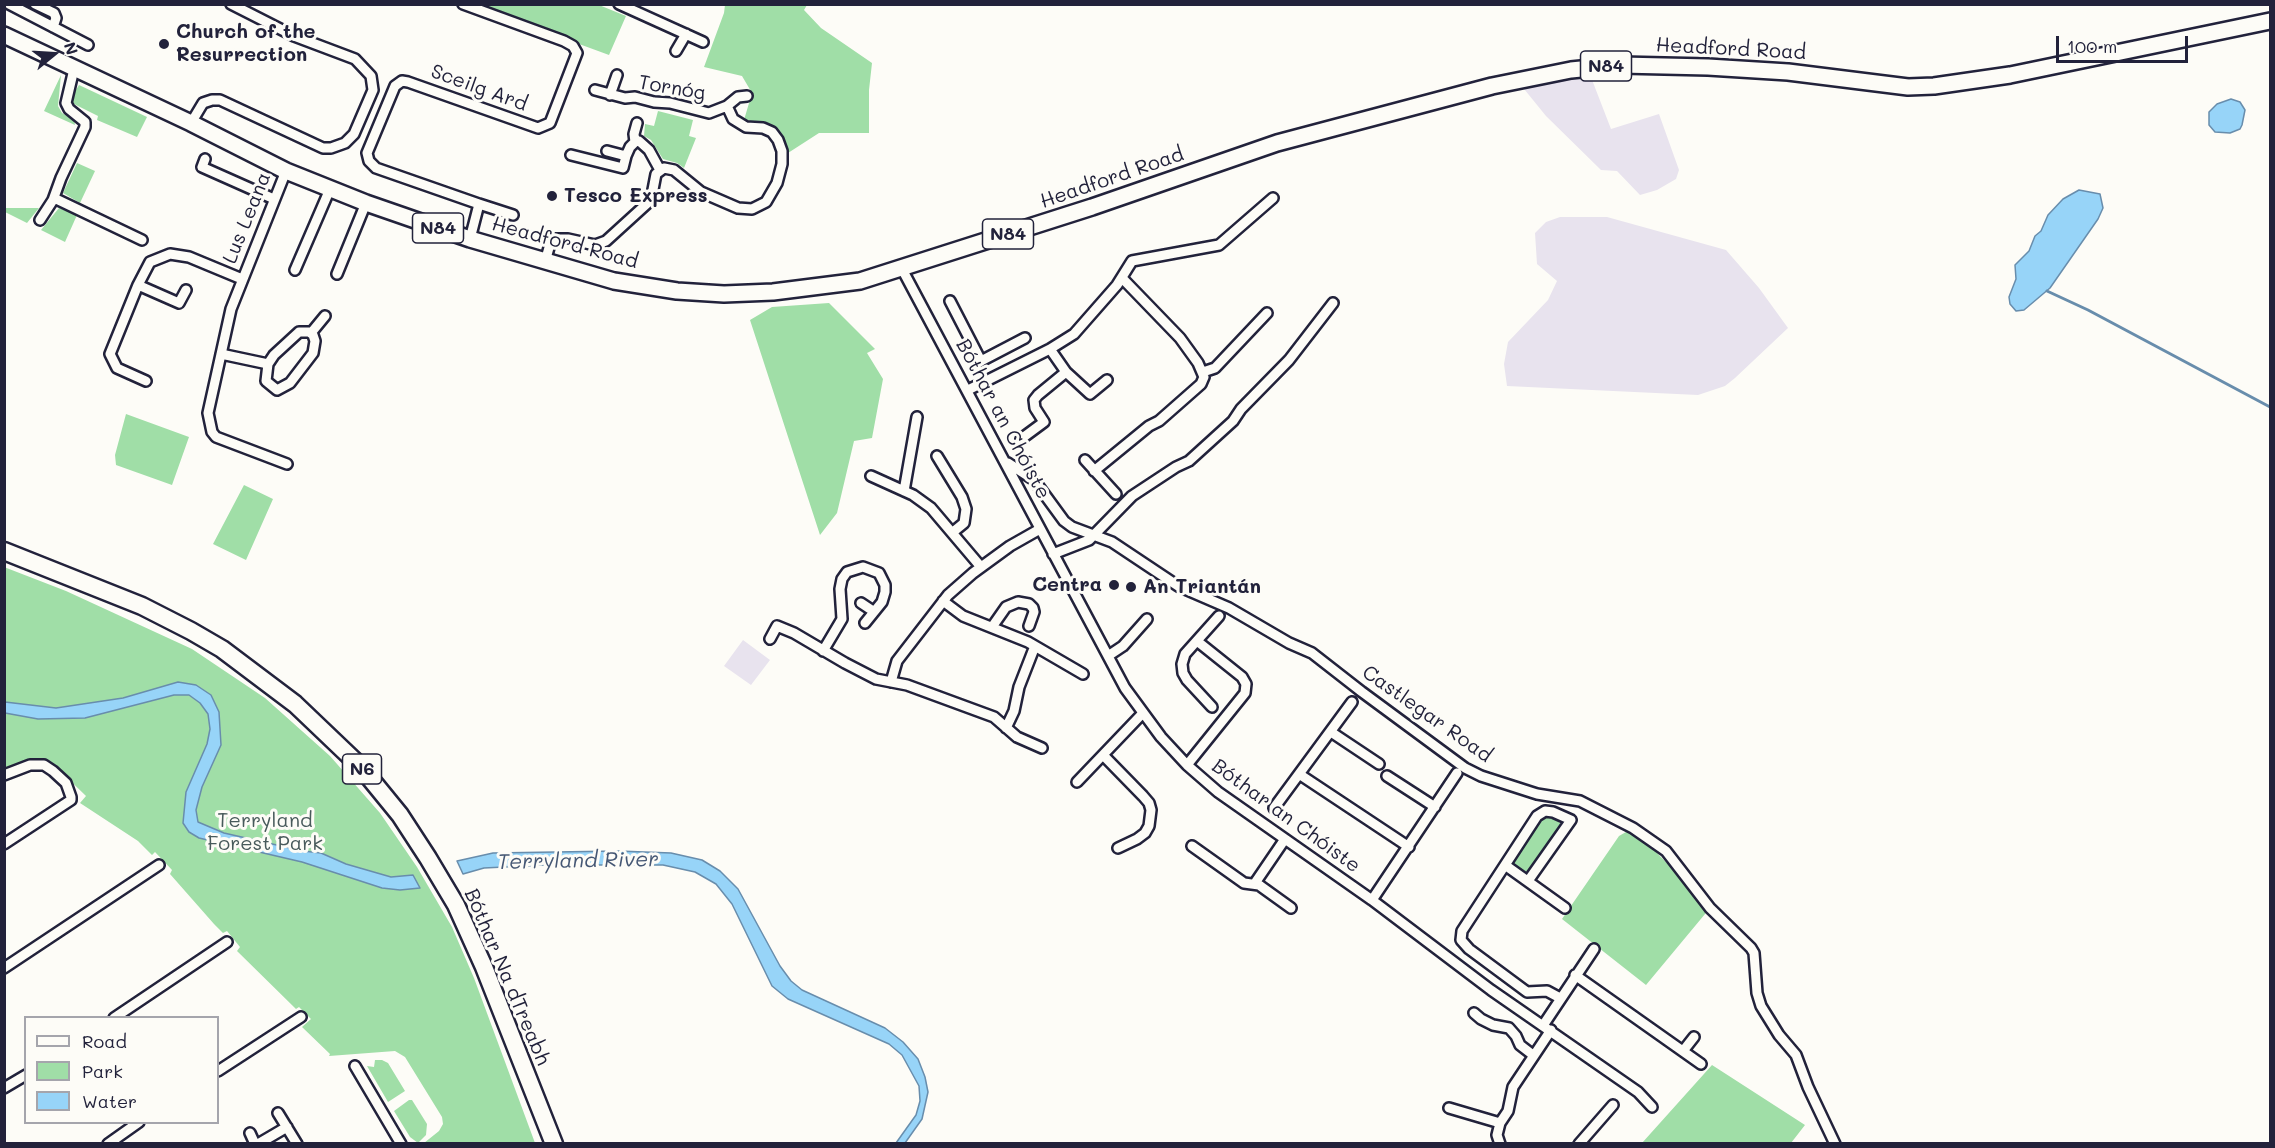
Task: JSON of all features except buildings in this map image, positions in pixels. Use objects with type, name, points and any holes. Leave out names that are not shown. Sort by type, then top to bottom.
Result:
[{"type":"highway","name":"Bóthar Na dTreabh","points":[[4,551],[142,606],[222,649],[295,704],[360,766],[400,815],[456,904],[484,967],[554,1143]]},
{"type":"main road","name":"Headford Road","points":[[4,35],[191,123],[286,171],[366,203],[470,239],[614,281],[677,291],[724,294],[773,292],[832,285],[902,269],[1138,192],[1277,143],[1492,86],[1571,70],[1621,65],[1708,67],[1788,72],[1908,87],[1934,86],[2010,75],[2271,21]]},
{"type":"street","points":[[9,4],[88,45]]},
{"type":"street","points":[[35,4],[56,15],[53,27]]},
{"type":"street","points":[[191,123],[203,103],[220,100],[323,148],[331,148],[345,143],[354,134],[373,90],[371,76],[355,59],[285,32],[231,4]]},
{"type":"street","name":"Sceilg Ard","points":[[463,4],[573,46],[577,53],[550,123],[538,128],[402,81],[395,86],[367,153],[369,161],[376,168],[513,215]]},
{"type":"street","points":[[619,4],[703,42]]},
{"type":"street","points":[[676,51],[686,34]]},
{"type":"street","points":[[40,220],[49,209],[85,127],[84,122],[69,109],[66,103],[74,69]]},
{"type":"street","name":"Tornóg","points":[[610,94],[617,75]]},
{"type":"street","name":"Tornóg","points":[[595,90],[625,98],[634,97],[670,103],[709,113],[727,106],[738,97],[747,96]]},
{"type":"street","name":"Tornóg","points":[[660,170],[667,168],[674,170],[700,192],[738,208],[752,209],[766,202],[772,195],[782,168],[781,145],[776,135],[767,129],[746,127],[736,122],[727,106]]},
{"type":"street","name":"Tornóg","points":[[626,156],[635,142],[634,134],[637,123]]},
{"type":"street","points":[[545,262],[550,244],[554,239],[568,239],[595,245],[606,241],[651,200],[656,174],[660,170],[647,147],[641,142],[635,142]]},
{"type":"street","points":[[571,155],[623,168],[626,156],[607,151]]},
{"type":"street","points":[[205,159],[202,167],[274,199]]},
{"type":"street","name":"Lus Leana","points":[[286,171],[231,309],[208,413],[212,432],[226,442],[287,464]]},
{"type":"street","points":[[295,270],[330,189]]},
{"type":"street","points":[[54,198],[142,240]]},
{"type":"street","points":[[968,390],[1050,349],[1078,331],[1122,278],[1132,261],[1137,262],[1220,245],[1273,198]]},
{"type":"street","points":[[337,274],[366,203]]},
{"type":"street","points":[[470,239],[479,204]]},
{"type":"street","name":"Lus Leana","points":[[146,381],[117,368],[110,354],[138,285],[150,262],[170,254],[189,257],[242,279]]},
{"type":"street","name":"Bóthar an Chóiste","points":[[902,269],[1108,656],[1142,714],[1161,737],[1187,765],[1218,792],[1372,900],[1491,990],[1638,1092],[1652,1107]]},
{"type":"street","points":[[1094,471],[1149,426],[1159,421],[1201,384],[1203,372],[1180,338],[1122,278]]},
{"type":"street","points":[[138,285],[179,303],[186,290]]},
{"type":"street","points":[[950,302],[981,361],[1025,338]]},
{"type":"street","points":[[1053,554],[1095,536],[1132,496],[1189,461],[1233,421],[1241,409],[1289,360],[1333,303]]},
{"type":"street","points":[[1203,372],[1215,368],[1267,313]]},
{"type":"street","points":[[310,333],[325,316]]},
{"type":"street","points":[[299,332],[310,333],[315,341],[313,353],[283,388],[274,389],[266,381],[268,364],[293,336],[299,332]]},
{"type":"street","points":[[1050,349],[1066,372],[1090,394],[1107,380]]},
{"type":"street","points":[[221,354],[268,364]]},
{"type":"street","points":[[986,358],[996,376]]},
{"type":"street","points":[[124,381],[129,372]]},
{"type":"street","points":[[1021,439],[1044,422],[1035,408],[1034,400],[1066,372]]},
{"type":"street","points":[[904,490],[917,417]]},
{"type":"street","points":[[937,456],[966,509],[964,523],[953,532]]},
{"type":"street","points":[[1085,460],[1116,494]]},
{"type":"street","name":"Castlegar Road","points":[[1006,462],[1034,480],[1064,521],[1072,527],[1112,542],[1178,586],[1229,608],[1320,658],[1465,768],[1481,776],[1537,794],[1580,801],[1633,828],[1666,851],[1710,908],[1751,948],[1754,954],[1757,993],[1761,1006],[1774,1028],[1796,1055],[1808,1087],[1835,1143]]},
{"type":"street","points":[[871,476],[904,490],[931,508],[981,567]]},
{"type":"street","points":[[891,682],[897,661],[958,585],[1010,546],[1040,529]]},
{"type":"street","points":[[824,651],[842,619],[840,589],[842,579],[847,572],[863,567],[872,569],[883,578],[885,592],[882,602],[865,623]]},
{"type":"street","points":[[943,601],[963,616],[1035,646],[1083,674]]},
{"type":"street","points":[[992,627],[1006,607],[1018,602],[1029,604],[1033,608],[1034,612],[1029,626]]},
{"type":"street","points":[[861,603],[873,611]]},
{"type":"street","points":[[1212,707],[1183,673],[1185,654],[1219,616]]},
{"type":"street","points":[[1108,656],[1123,646],[1147,619]]},
{"type":"street","points":[[770,639],[777,626],[794,633],[866,674],[935,695],[994,717],[1017,737],[1042,748]]},
{"type":"street","points":[[1187,765],[1245,693],[1246,684],[1242,677],[1197,641]]},
{"type":"street","points":[[1006,728],[1014,711],[1035,646]]},
{"type":"street","points":[[1274,808],[1352,702]]},
{"type":"street","points":[[1077,782],[1142,714]]},
{"type":"street","points":[[1331,732],[1379,764]]},
{"type":"street","points":[[1103,755],[1149,803],[1149,826],[1145,833],[1118,848]]},
{"type":"street","points":[[4,775],[26,766],[44,765],[68,786],[70,800],[4,844]]},
{"type":"street","points":[[1372,900],[1457,773]]},
{"type":"street","points":[[1299,774],[1409,846]]},
{"type":"street","points":[[1387,776],[1435,807]]},
{"type":"street","points":[[1528,881],[1571,820],[1553,812],[1540,813],[1462,931],[1461,940],[1469,949],[1527,992],[1547,991],[1560,998]]},
{"type":"street","points":[[1255,883],[1285,839]]},
{"type":"street","points":[[1192,846],[1244,882],[1255,883],[1291,908]]},
{"type":"street","points":[[4,968],[159,865]]},
{"type":"street","points":[[1506,865],[1566,908]]},
{"type":"street","points":[[116,1016],[227,942]]},
{"type":"street","points":[[1500,1143],[1497,1135],[1500,1123],[1508,1111],[1513,1087],[1533,1055],[1560,998],[1594,949]]},
{"type":"street","points":[[1575,975],[1701,1064]]},
{"type":"street","points":[[1474,1013],[1481,1019],[1509,1028],[1520,1045],[1533,1055]]},
{"type":"street","points":[[219,1070],[301,1017]]},
{"type":"street","points":[[1683,1051],[1694,1037]]},
{"type":"street","points":[[355,1066],[401,1143]]},
{"type":"street","points":[[4,1088],[24,1076]]},
{"type":"street","points":[[1579,1143],[1613,1105]]},
{"type":"street","points":[[1449,1108],[1500,1123]]},
{"type":"street","points":[[279,1113],[297,1143]]},
{"type":"street","points":[[108,1143],[136,1124]]},
{"type":"street","points":[[250,1134],[257,1143],[287,1127]]},
{"type":"shaded area","points":[[1589,72],[1611,129],[1659,114],[1679,170],[1676,179],[1657,190],[1640,195],[1617,171],[1601,170],[1546,116],[1520,84]]},
{"type":"shaded area","points":[[1560,217],[1607,217],[1726,250],[1759,288],[1788,328],[1725,386],[1698,395],[1507,386],[1504,364],[1508,342],[1548,300],[1557,281],[1537,264],[1535,233],[1546,222]]},
{"type":"shaded area","points":[[743,640],[770,660],[751,685],[724,666]]},
{"type":"green space","points":[[473,5],[599,5],[626,16],[609,55]]},
{"type":"green space","points":[[725,5],[807,5],[804,10],[821,28],[872,63],[869,90],[869,133],[819,133],[788,153],[781,133],[775,127],[744,120],[752,93],[742,76],[704,67]]},
{"type":"green space","points":[[61,75],[58,106],[62,113],[74,120],[75,125],[44,111]]},
{"type":"green space","points":[[79,85],[147,117],[137,137],[97,120],[98,116],[72,103],[71,98]]},
{"type":"green space","points":[[658,111],[693,120],[689,136],[696,138],[684,168],[677,163],[663,159],[651,140],[644,136],[645,124],[654,126]]},
{"type":"green space","points":[[77,163],[95,171],[80,203],[63,193]]},
{"type":"green space","points":[[4,208],[39,208],[27,223],[5,212]]},
{"type":"green space","points":[[59,208],[77,215],[65,242],[41,230]]},
{"type":"green space","points":[[829,303],[875,349],[867,353],[883,379],[872,438],[854,441],[837,513],[820,535],[750,320],[772,307]]},
{"type":"green space","points":[[126,414],[189,437],[172,485],[116,465],[115,455]]},
{"type":"green space","points":[[244,485],[273,499],[246,560],[213,544]]},
{"type":"green space","name":"Terryland Forest Park","points":[[4,567],[66,591],[192,649],[265,698],[330,756],[380,813],[417,867],[452,927],[474,978],[535,1143],[424,1143],[439,1131],[443,1124],[442,1117],[405,1057],[395,1051],[329,1056],[330,1054],[302,1027],[311,1019],[299,1007],[296,1009],[237,951],[240,947],[227,931],[223,933],[214,924],[170,874],[172,870],[155,852],[152,855],[138,841],[80,803],[86,796],[53,764],[32,759],[5,769]]},
{"type":"green space","points":[[1543,815],[1554,817],[1561,824],[1529,873],[1513,865]]},
{"type":"green space","points":[[1633,828],[1710,908],[1646,985],[1562,919],[1619,836]]},
{"type":"green space","points":[[375,1060],[388,1063],[405,1091],[388,1102],[367,1066],[374,1067]]},
{"type":"green space","points":[[1712,1065],[1805,1125],[1791,1143],[1642,1143]]},
{"type":"green space","points":[[412,1100],[427,1124],[426,1135],[418,1143],[410,1137],[394,1111]]},
{"type":"water","points":[[2231,99],[2240,102],[2245,110],[2242,125],[2240,129],[2230,133],[2215,132],[2209,125],[2209,112],[2217,104]]},
{"type":"water","points":[[2079,190],[2100,194],[2103,208],[2098,219],[2050,288],[2024,310],[2016,311],[2010,304],[2009,297],[2016,279],[2015,265],[2029,251],[2048,215],[2063,199]]},
{"type":"water","points":[[178,682],[196,685],[211,695],[219,712],[221,745],[202,787],[196,810],[198,822],[224,833],[321,853],[346,864],[391,877],[413,875],[420,888],[400,890],[382,888],[302,862],[199,838],[189,832],[183,823],[186,792],[207,744],[210,729],[208,714],[200,703],[189,695],[174,695],[85,718],[38,719],[5,713],[5,702],[56,708],[123,698]]},
{"type":"water","name":"Terryland River","points":[[618,851],[671,853],[702,860],[720,871],[738,889],[780,966],[791,981],[802,990],[885,1028],[903,1042],[918,1059],[928,1092],[922,1119],[905,1143],[896,1143],[916,1115],[920,1101],[919,1086],[902,1055],[889,1044],[788,999],[772,986],[732,904],[716,884],[695,872],[663,865],[544,865],[484,868],[463,874],[457,861],[493,853]]},
{"type":"waterway","points":[[2047,291],[2088,310],[2270,407]]},
{"type":"place","name":"Church of the Resurrection","points":[[164,44]]},
{"type":"place","name":"Tesco Express","points":[[552,196]]},
{"type":"place","name":"Centra","points":[[1114,585]]},
{"type":"place","name":"An Triantán","points":[[1131,587]]}]
